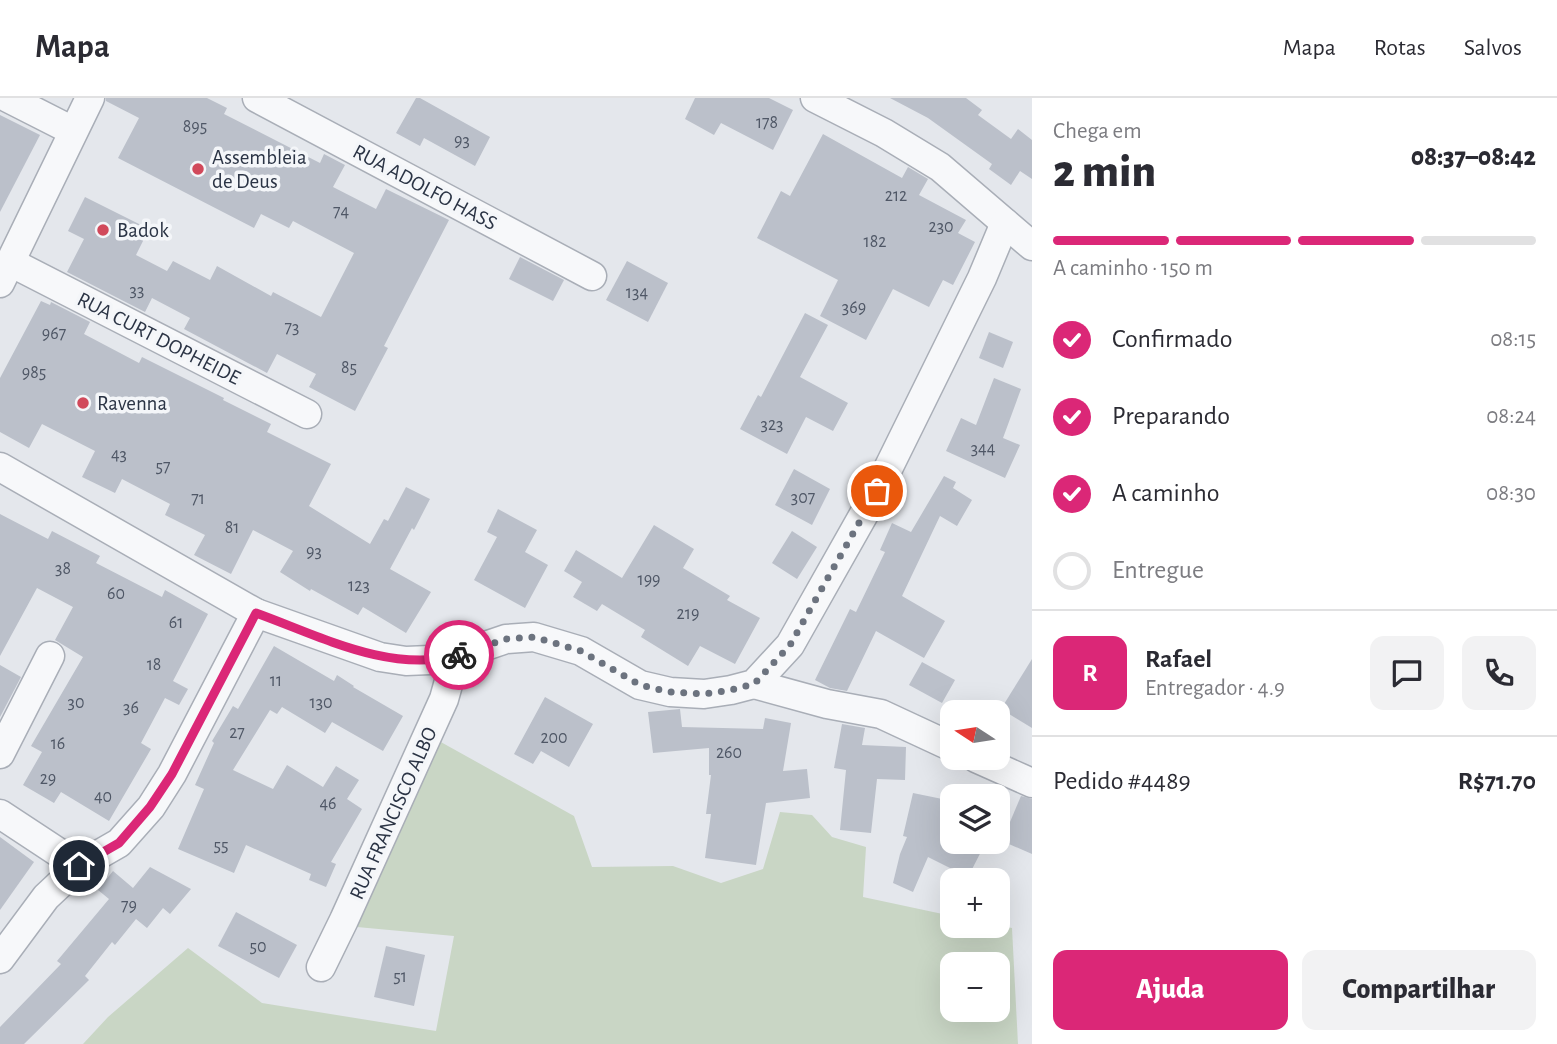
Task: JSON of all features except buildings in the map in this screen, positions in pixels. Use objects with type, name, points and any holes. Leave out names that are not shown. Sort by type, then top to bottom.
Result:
[{"type":"street","points":[[8,98],[73,131]]},
{"type":"street","points":[[5,272],[90,98]]},
{"type":"street","name":"RUA ADOLFO HASS","points":[[257,98],[592,276]]},
{"type":"street","points":[[815,98],[884,133],[940,167],[1032,246]]},
{"type":"street","points":[[754,684],[790,645],[877,491],[982,278],[1005,223]]},
{"type":"street","name":"RUA CURT DOPHEIDE","points":[[5,272],[307,414]]},
{"type":"street","points":[[0,467],[256,613],[380,657],[406,660],[456,656],[506,639],[534,637],[581,651],[640,685],[670,692],[704,694],[754,684],[827,704],[881,714],[940,741]]},
{"type":"street","points":[[0,959],[46,897],[79,866],[119,843],[150,807],[172,774],[256,613]]},
{"type":"street","points":[[0,754],[50,656]]},
{"type":"street","name":"RUA FRANCISCO ALBO","points":[[321,967],[444,699],[456,656]]},
{"type":"street","points":[[1003,770],[1032,783]]},
{"type":"street","points":[[0,814],[79,866]]},
{"type":"green space","points":[[439,741],[574,816],[592,867],[673,866],[721,883],[763,869],[780,812],[812,815],[832,837],[866,847],[863,897],[940,913],[940,938],[1010,938],[1012,928],[1018,1044],[83,1044],[108,1017],[188,948],[262,1003],[436,1031],[454,936],[357,927]]},
{"type":"way so far","points":[[459,655],[506,639],[534,637],[581,651],[640,685],[670,692],[704,694],[754,684],[790,645],[877,491]]},
{"type":"place","name":"Assembleia de Deus","points":[[198,169]]},
{"type":"place","name":"Badok","points":[[103,230]]},
{"type":"place","name":"Ravenna","points":[[83,403]]},
{"type":"route","points":[[79,866],[119,843],[150,807],[172,774],[256,613],[380,657],[430,660],[459,655]]}]
